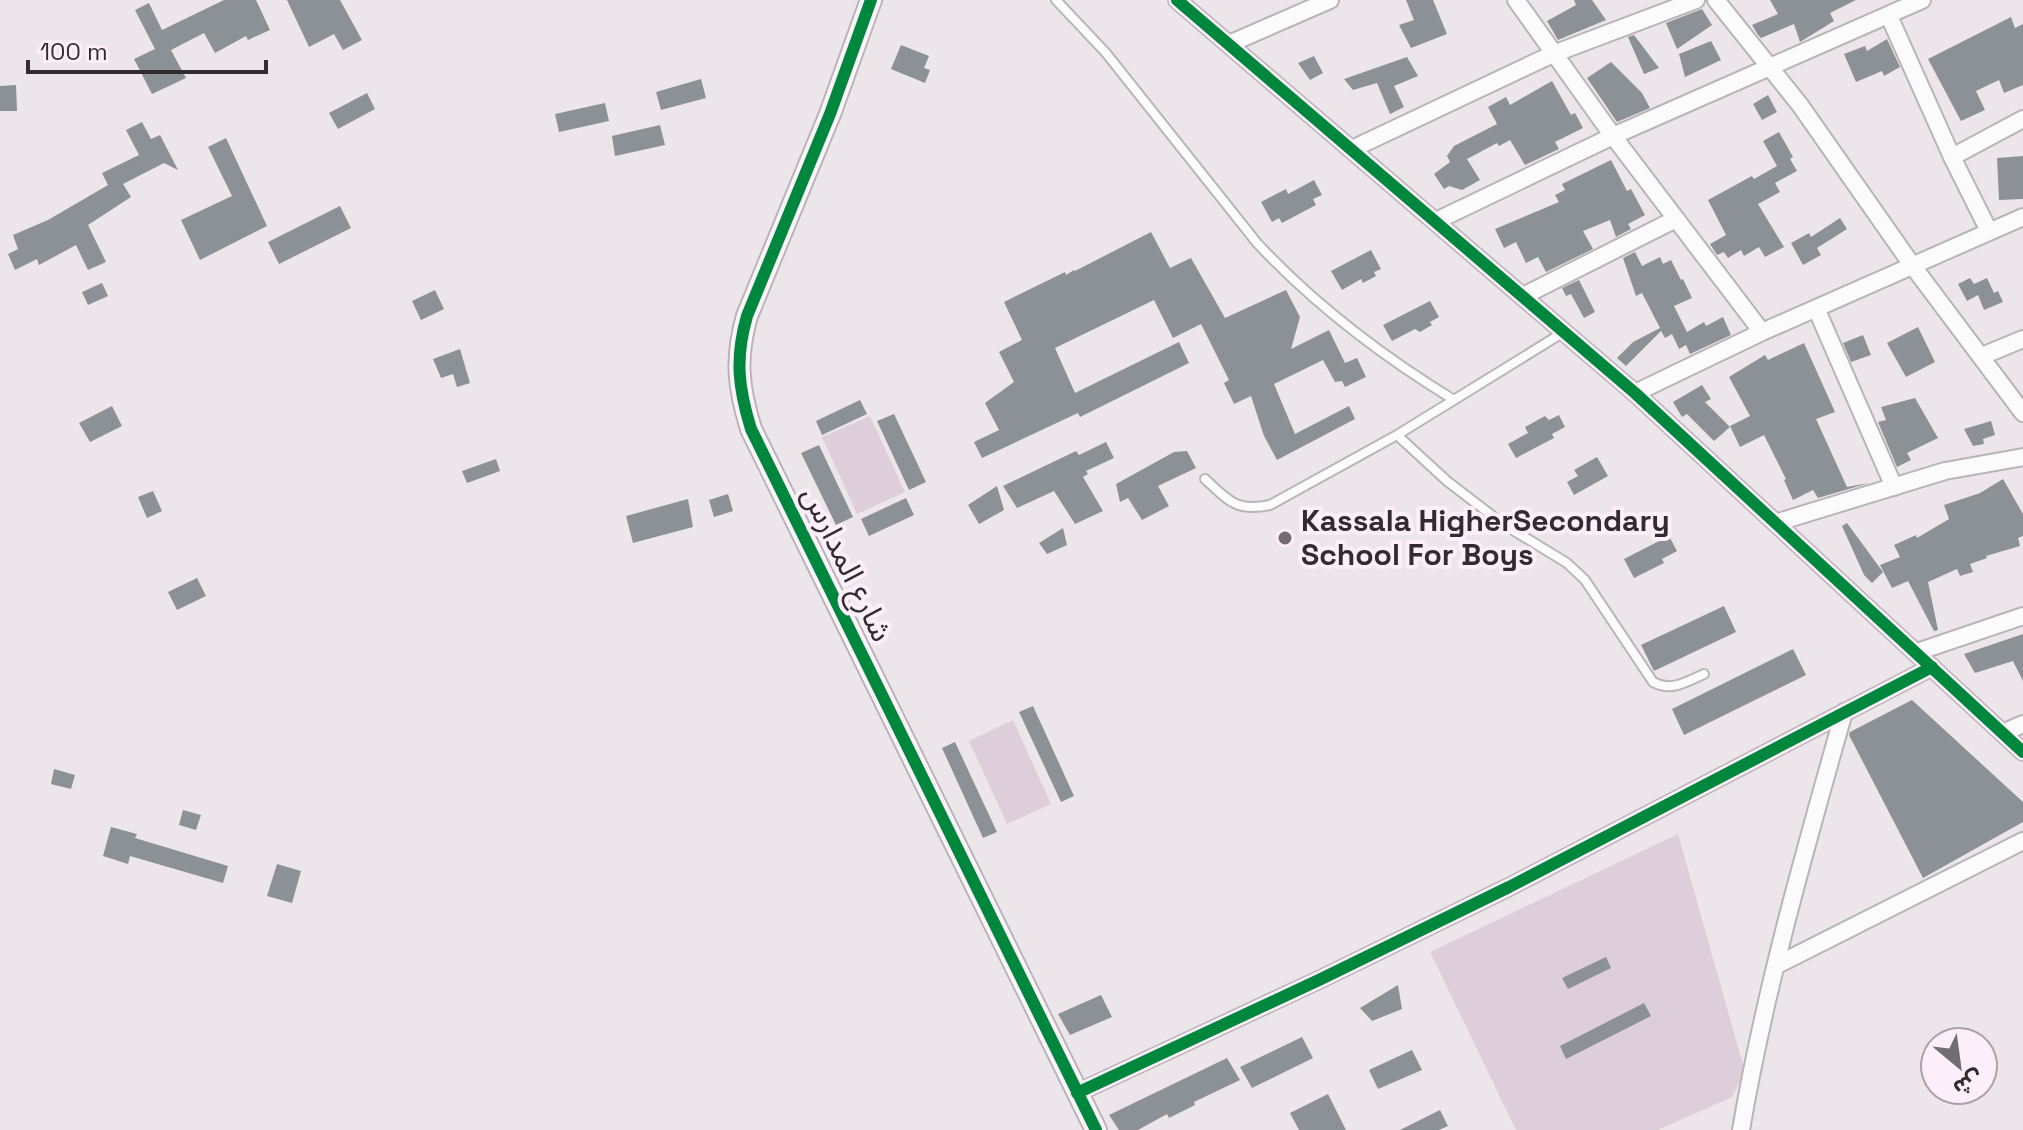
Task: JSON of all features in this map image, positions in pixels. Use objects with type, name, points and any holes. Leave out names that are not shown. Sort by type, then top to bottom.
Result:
[{"type":"street","name":"شارع المدارس","points":[[871,0],[830,114],[747,316],[739,344],[740,396],[751,429],[1096,1130]]},
{"type":"street","points":[[1177,0],[1635,393],[2023,752]]},
{"type":"street","points":[[1229,44],[1330,0]]},
{"type":"street","points":[[1516,0],[1613,136],[1762,332]]},
{"type":"street","points":[[1352,149],[1553,54],[1696,0]]},
{"type":"street","points":[[1716,0],[1770,65],[1912,265],[2023,413]]},
{"type":"street","points":[[1436,221],[1613,136],[1922,0]]},
{"type":"street","points":[[1889,16],[1989,231]]},
{"type":"street","points":[[1952,157],[2023,119]]},
{"type":"street","points":[[1635,393],[1762,332],[2023,217]]},
{"type":"street","points":[[1523,296],[1676,219]]},
{"type":"street","points":[[1816,308],[1894,487]]},
{"type":"street","points":[[1982,356],[2023,339]]},
{"type":"street","points":[[1775,523],[1945,471],[2023,457]]},
{"type":"street","points":[[1917,652],[2023,616]]},
{"type":"street","points":[[1077,1093],[1509,887],[1932,667]]},
{"type":"street","points":[[1741,1130],[1810,831],[1844,712]]},
{"type":"street","points":[[2002,733],[2023,724]]},
{"type":"street","points":[[1777,965],[2023,841]]},
{"type":"lane","points":[[1056,0],[1106,53],[1257,243],[1282,269],[1363,339],[1454,400]]},
{"type":"lane","points":[[1205,479],[1239,505],[1251,509],[1270,505],[1397,435],[1564,332]]},
{"type":"lane","points":[[1397,435],[1447,481],[1503,524],[1567,563],[1585,580],[1653,682],[1663,688],[1674,687],[1704,674]]},
{"type":"shaded area","points":[[870,416],[905,492],[857,514],[822,437]]},
{"type":"shaded area","points":[[1013,720],[1051,804],[1007,824],[969,741]]},
{"type":"shaded area","points":[[1678,834],[1745,1072],[1732,1097],[1658,1130],[1516,1130],[1430,952]]},
{"type":"building","points":[[224,0],[256,0],[270,30],[248,40],[246,36],[215,53],[204,33],[171,50],[186,78],[152,94],[134,59],[155,49],[135,10],[149,3],[162,30]]},
{"type":"building","points":[[287,0],[340,0],[362,40],[343,50],[334,34],[309,47]]},
{"type":"building","points":[[1406,0],[1433,0],[1447,34],[1411,48],[1399,25],[1414,20]]},
{"type":"building","points":[[1574,0],[1592,0],[1606,20],[1558,40],[1547,21],[1576,5]]},
{"type":"building","points":[[1770,0],[1856,0],[1830,13],[1834,21],[1800,42],[1794,24],[1761,38],[1758,35],[1752,25],[1778,14]]},
{"type":"building","points":[[1702,9],[1712,25],[1677,49],[1666,23]]},
{"type":"building","points":[[2011,17],[2015,28],[2023,24],[2023,85],[2004,93],[1999,80],[1976,91],[1985,110],[1961,121],[1928,59]]},
{"type":"building","points":[[1634,35],[1659,68],[1644,74],[1628,37]]},
{"type":"building","points":[[1887,39],[1900,67],[1884,76],[1882,71],[1856,82],[1844,54],[1865,46],[1867,51]]},
{"type":"building","points":[[1711,41],[1721,60],[1685,77],[1679,54]]},
{"type":"building","points":[[901,45],[929,56],[924,68],[930,70],[925,83],[891,69]]},
{"type":"building","points":[[1314,56],[1323,73],[1310,80],[1298,63]]},
{"type":"building","points":[[1407,57],[1418,76],[1394,86],[1404,107],[1390,114],[1377,83],[1353,90],[1344,79]]},
{"type":"building","points":[[1611,62],[1642,93],[1650,108],[1617,122],[1587,78]]},
{"type":"building","points":[[701,79],[706,98],[661,110],[656,92]]},
{"type":"building","points":[[1552,81],[1571,115],[1575,113],[1583,128],[1555,142],[1559,149],[1525,165],[1510,140],[1499,146],[1497,143],[1467,159],[1480,180],[1462,190],[1449,186],[1444,189],[1434,174],[1450,162],[1447,156],[1454,146],[1497,124],[1488,107],[1506,97],[1510,105]]},
{"type":"building","points":[[16,85],[17,111],[0,111],[0,86]]},
{"type":"building","points":[[367,93],[375,109],[338,129],[329,113]]},
{"type":"building","points":[[1768,95],[1777,112],[1762,120],[1753,104]]},
{"type":"building","points":[[605,103],[609,121],[559,132],[555,114]]},
{"type":"building","points":[[142,122],[151,139],[160,135],[178,170],[164,163],[123,184],[131,197],[88,225],[106,262],[88,270],[76,245],[39,265],[37,259],[15,270],[8,254],[18,249],[13,235],[48,220],[108,185],[102,173],[139,155],[126,130]]},
{"type":"building","points":[[660,125],[665,145],[615,156],[612,136]]},
{"type":"building","points":[[1779,132],[1797,171],[1775,183],[1780,192],[1758,204],[1784,247],[1765,257],[1759,247],[1744,256],[1741,250],[1728,258],[1724,252],[1717,255],[1710,244],[1726,235],[1708,200],[1777,166],[1763,141]]},
{"type":"building","points":[[226,138],[267,226],[200,260],[181,220],[232,196],[208,147]]},
{"type":"building","points":[[2023,156],[2023,199],[1999,200],[1997,158]]},
{"type":"building","points":[[1611,160],[1627,191],[1631,189],[1645,215],[1628,224],[1631,229],[1616,237],[1610,220],[1583,231],[1593,249],[1546,272],[1538,257],[1526,263],[1516,242],[1504,248],[1495,229],[1559,202],[1555,195],[1565,190],[1562,184]]},
{"type":"building","points":[[1314,180],[1322,195],[1313,199],[1316,205],[1282,223],[1279,218],[1272,222],[1261,202],[1286,189],[1288,194]]},
{"type":"building","points":[[340,206],[351,228],[279,264],[268,242]]},
{"type":"building","points":[[1840,218],[1847,229],[1817,248],[1821,255],[1803,265],[1791,243],[1809,233],[1811,237]]},
{"type":"building","points":[[1151,232],[1170,268],[1191,258],[1225,318],[1286,290],[1300,317],[1291,349],[1329,330],[1345,363],[1357,358],[1366,377],[1345,387],[1342,381],[1335,382],[1323,360],[1274,384],[1295,434],[1349,406],[1355,419],[1277,460],[1264,436],[1251,396],[1234,404],[1224,383],[1229,380],[1201,324],[1173,338],[1154,300],[1055,348],[1075,393],[1179,342],[1189,363],[1080,417],[1078,413],[982,458],[974,442],[999,430],[985,403],[1014,382],[999,352],[1022,340],[1004,302],[1065,272],[1066,275],[1075,271]]},
{"type":"building","points":[[1371,250],[1381,269],[1374,272],[1376,276],[1363,283],[1361,279],[1342,290],[1331,271]]},
{"type":"building","points":[[1635,252],[1642,266],[1660,257],[1663,264],[1671,260],[1692,298],[1674,306],[1687,332],[1704,322],[1706,326],[1723,317],[1731,335],[1690,354],[1686,345],[1679,349],[1672,334],[1665,338],[1661,331],[1626,366],[1617,358],[1633,342],[1660,328],[1642,293],[1636,296],[1623,258]]},
{"type":"building","points":[[1970,278],[1974,284],[1987,278],[1994,293],[1998,291],[2003,302],[1984,310],[1978,295],[1967,301],[1958,284]]},
{"type":"building","points":[[1579,280],[1595,312],[1584,318],[1571,294],[1566,296],[1562,288]]},
{"type":"building","points":[[102,283],[108,296],[88,305],[82,292]]},
{"type":"building","points":[[435,290],[444,309],[421,320],[412,301]]},
{"type":"building","points":[[1430,301],[1439,317],[1430,322],[1432,325],[1420,332],[1415,329],[1392,341],[1383,325]]},
{"type":"building","points":[[1918,327],[1935,362],[1906,377],[1887,343]]},
{"type":"building","points":[[1863,335],[1871,355],[1851,362],[1843,343]]},
{"type":"building","points":[[1804,343],[1835,412],[1816,419],[1847,487],[1869,483],[1818,498],[1813,490],[1793,500],[1764,435],[1740,447],[1730,426],[1750,416],[1729,377],[1765,355],[1768,360]]},
{"type":"building","points":[[460,349],[470,383],[457,387],[453,374],[441,378],[433,359]]},
{"type":"building","points":[[1702,385],[1711,399],[1705,402],[1730,427],[1714,441],[1687,414],[1682,417],[1673,402]]},
{"type":"building","points":[[1915,398],[1938,438],[1907,453],[1911,460],[1897,467],[1878,422],[1886,420],[1881,407]]},
{"type":"building","points":[[860,400],[867,414],[822,435],[816,421]]},
{"type":"building","points":[[112,406],[122,426],[90,442],[79,423]]},
{"type":"building","points":[[894,414],[926,482],[909,490],[877,421]]},
{"type":"building","points":[[1559,415],[1565,427],[1552,434],[1554,438],[1516,458],[1508,444],[1528,433],[1525,427],[1545,416],[1549,420]]},
{"type":"building","points":[[1991,421],[1995,435],[1983,439],[1984,444],[1973,446],[1964,429]]},
{"type":"building","points":[[1106,442],[1114,458],[1086,471],[1088,474],[1083,477],[1103,511],[1075,524],[1054,491],[1017,508],[1003,486],[1076,451],[1079,455]]},
{"type":"building","points":[[819,445],[853,517],[836,525],[801,453]]},
{"type":"building","points":[[1187,451],[1196,468],[1158,486],[1169,506],[1142,520],[1128,498],[1120,502],[1116,484],[1174,452]]},
{"type":"building","points":[[1597,457],[1608,476],[1574,495],[1567,482],[1578,476],[1574,470]]},
{"type":"building","points":[[496,459],[500,471],[467,483],[462,471]]},
{"type":"building","points":[[2003,479],[2023,514],[2023,536],[2018,538],[2020,546],[1970,564],[1973,572],[1960,576],[1957,569],[1928,582],[1938,630],[1934,631],[1908,581],[1892,588],[1880,565],[1900,557],[1894,545],[1916,535],[1917,538],[1949,519],[1944,505],[1980,493]]},
{"type":"building","points":[[997,486],[1004,510],[979,524],[968,505]]},
{"type":"building","points":[[153,491],[162,511],[147,518],[138,497]]},
{"type":"building","points":[[728,494],[733,511],[714,517],[709,500]]},
{"type":"building","points":[[906,498],[914,515],[869,536],[861,519]]},
{"type":"building","points":[[688,499],[693,527],[633,543],[626,516]]},
{"type":"building","points":[[1847,523],[1883,572],[1872,583],[1864,575],[1842,526]]},
{"type":"building","points":[[1063,528],[1067,545],[1047,554],[1039,543]]},
{"type":"building","points":[[1669,536],[1677,551],[1662,559],[1664,563],[1634,578],[1624,559]]},
{"type":"building","points":[[197,578],[206,596],[177,610],[168,592]]},
{"type":"building","points":[[1724,606],[1736,632],[1654,671],[1641,645]]},
{"type":"building","points":[[2023,634],[2023,681],[2013,661],[1975,673],[1964,654]]},
{"type":"building","points":[[1793,649],[1806,675],[1684,735],[1672,709]]},
{"type":"building","points":[[1912,700],[2023,802],[2023,822],[1923,878],[1849,735]]},
{"type":"building","points":[[1033,706],[1074,796],[1061,802],[1019,712]]},
{"type":"building","points":[[955,742],[997,832],[983,838],[942,748]]},
{"type":"building","points":[[54,769],[75,775],[71,789],[51,784]]},
{"type":"building","points":[[183,810],[201,815],[196,830],[179,825]]},
{"type":"building","points":[[111,827],[137,834],[135,838],[228,866],[223,883],[130,856],[128,864],[103,856]]},
{"type":"building","points":[[277,864],[301,871],[292,903],[267,896]]},
{"type":"building","points":[[1606,957],[1611,968],[1568,989],[1562,978]]},
{"type":"building","points":[[1398,985],[1402,1009],[1372,1021],[1360,1008]]},
{"type":"building","points":[[1101,995],[1112,1017],[1070,1035],[1058,1014]]},
{"type":"building","points":[[1644,1003],[1651,1016],[1566,1059],[1560,1046]]},
{"type":"building","points":[[1302,1037],[1313,1058],[1252,1088],[1240,1067]]},
{"type":"building","points":[[1412,1050],[1422,1070],[1378,1089],[1369,1070]]},
{"type":"building","points":[[1227,1058],[1240,1080],[1169,1118],[1167,1114],[1138,1130],[1119,1130],[1109,1115]]},
{"type":"building","points":[[1328,1094],[1346,1130],[1299,1130],[1290,1113]]},
{"type":"building","points":[[1440,1110],[1448,1126],[1439,1130],[1400,1130]]},
{"type":"cycle path","points":[[871,0],[830,114],[747,316],[740,359],[743,400],[751,429],[1096,1130]]},
{"type":"cycle path","points":[[1177,0],[1635,393],[2023,752]]},
{"type":"cycle path","points":[[1077,1093],[1509,887],[1932,667]]},
{"type":"place","name":"Kassala HigherSecondary School For Boys","points":[[1285,538]]}]
